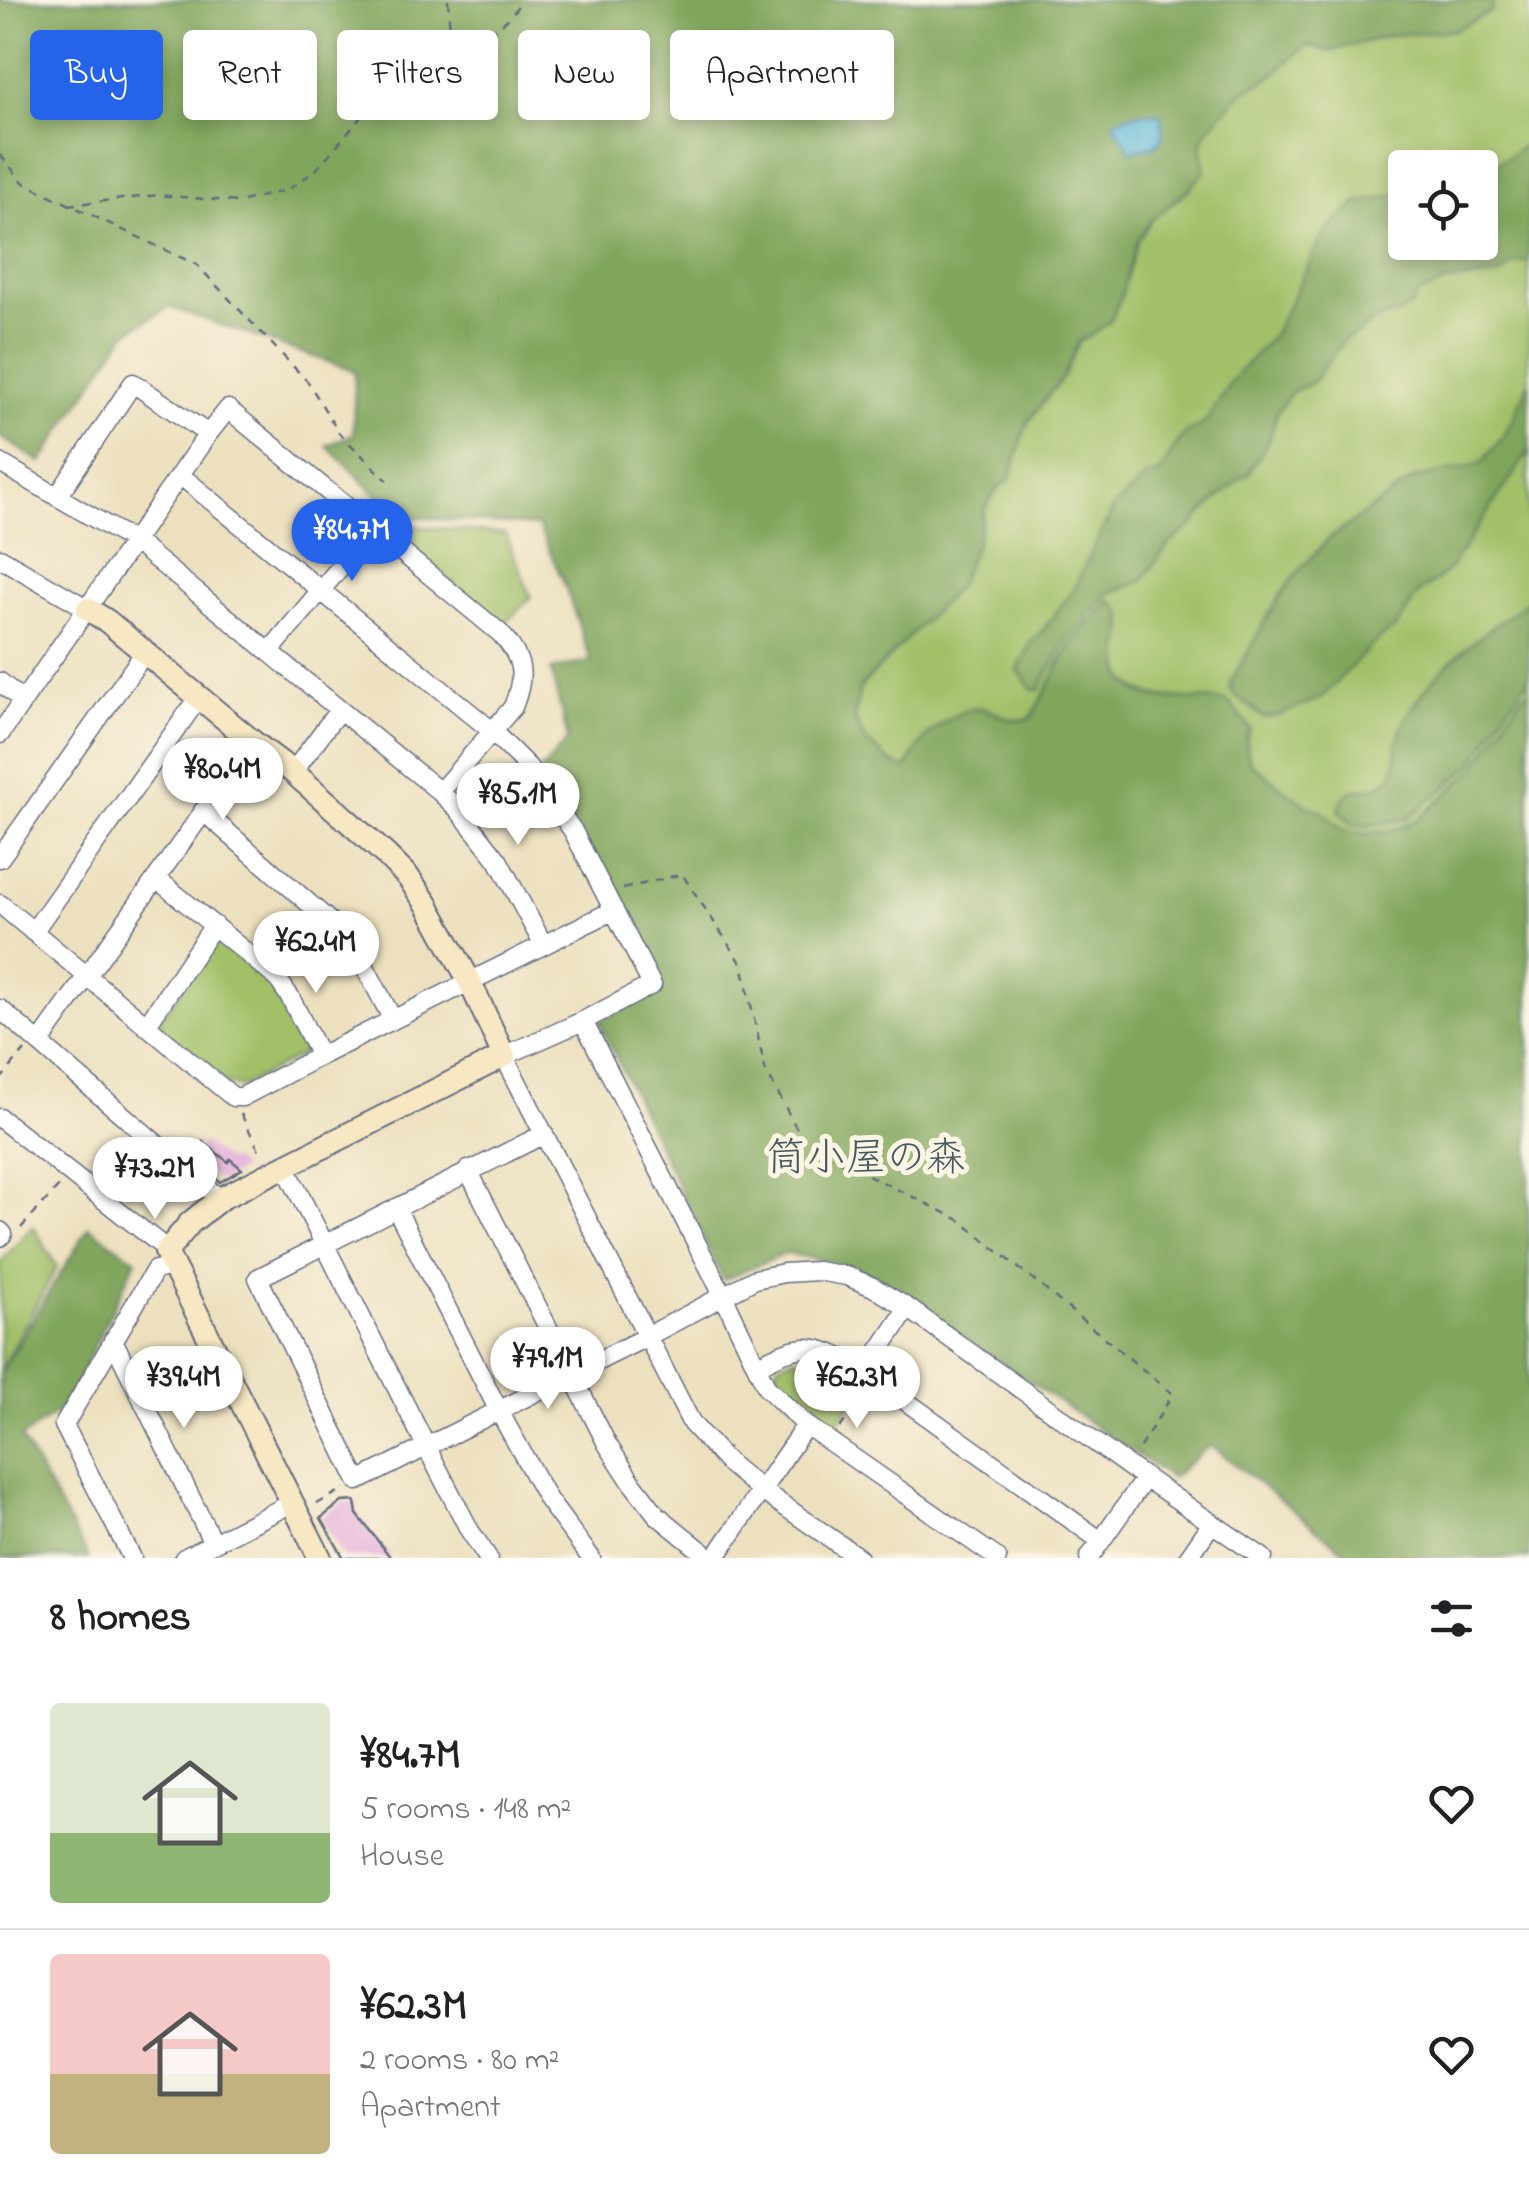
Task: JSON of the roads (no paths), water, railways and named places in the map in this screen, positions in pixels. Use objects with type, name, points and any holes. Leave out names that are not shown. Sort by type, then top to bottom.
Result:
[{"type":"street","points":[[57,498],[133,383],[208,434]]},
{"type":"street","points":[[0,734],[228,409],[500,633],[517,653],[522,675],[513,707],[440,792]]},
{"type":"street","points":[[0,463],[135,542],[440,792],[498,860],[543,944]]},
{"type":"street","points":[[132,1558],[64,1424],[155,1270],[170,1259],[190,1223],[220,1199],[652,985],[573,830],[528,767],[492,731],[180,475]]},
{"type":"street","points":[[270,651],[373,528]]},
{"type":"street","points":[[0,558],[107,621],[293,772],[408,878],[427,904],[470,982],[692,1424],[726,1462],[859,1558]]},
{"type":"street","points":[[0,858],[145,652]]},
{"type":"street","points":[[0,682],[23,701]]},
{"type":"street","points":[[33,932],[199,697]]},
{"type":"street","points":[[293,772],[339,710]]},
{"type":"street","points":[[38,1040],[254,742]]},
{"type":"street","points":[[202,811],[344,933],[393,1020]]},
{"type":"street","points":[[156,878],[277,978],[320,1056]]},
{"type":"street","points":[[0,904],[232,1097],[242,1097],[543,944],[610,902]]},
{"type":"street","points":[[146,1026],[214,926]]},
{"type":"street","points":[[0,1009],[220,1199]]},
{"type":"street","points":[[582,1022],[767,1388],[806,1425],[997,1558]]},
{"type":"street","points":[[0,1118],[160,1244],[320,1558]]},
{"type":"street","points":[[544,1134],[258,1278],[358,1481],[755,1279],[817,1271],[847,1276],[908,1308],[1264,1558]]},
{"type":"street","points":[[468,1170],[607,1444],[657,1514],[713,1558],[806,1425]]},
{"type":"street","points":[[279,1171],[325,1243],[361,1321],[470,1531],[488,1558]]},
{"type":"street","points":[[396,1208],[548,1500],[591,1558]]},
{"type":"street","points":[[870,1376],[908,1308]]},
{"type":"street","points":[[113,1340],[213,1544]]},
{"type":"street","points":[[757,1366],[788,1350],[821,1349],[833,1353],[1101,1541]]},
{"type":"street","points":[[1089,1558],[1146,1477]]},
{"type":"street","points":[[184,1558],[295,1509]]},
{"type":"street","points":[[1188,1558],[1212,1522]]},
{"type":"water","points":[[1146,112],[1161,115],[1163,137],[1155,146],[1131,151],[1115,122]]},
{"type":"park label","name":"筒小屋の森","points":[[866,1156]]}]
